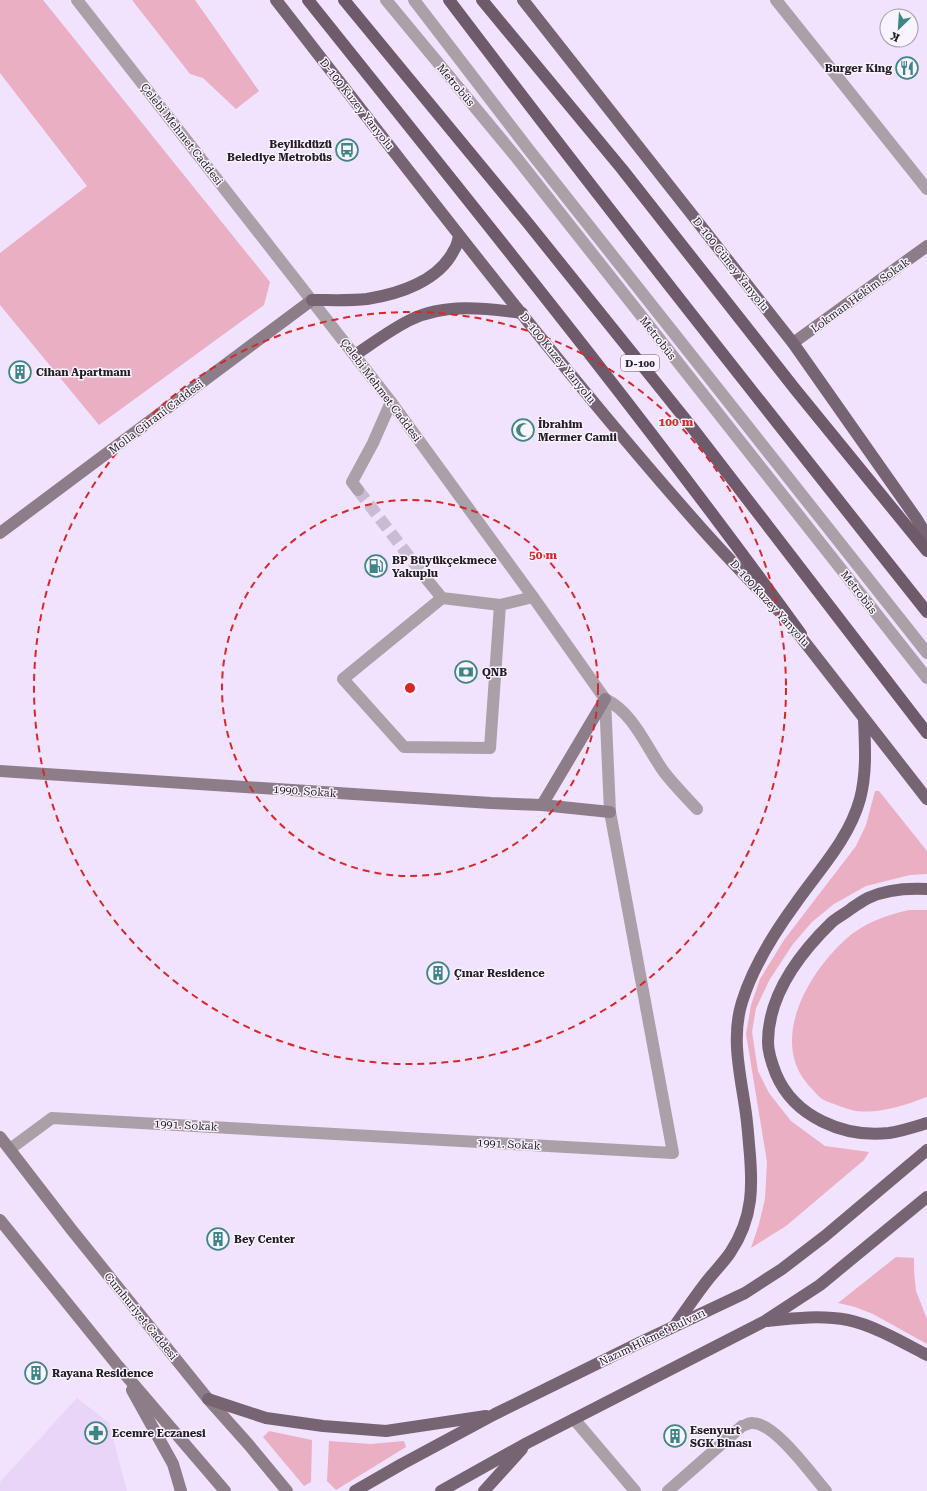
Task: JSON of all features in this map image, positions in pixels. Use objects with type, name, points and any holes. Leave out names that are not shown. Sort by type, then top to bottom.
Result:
[{"type":"highway","points":[[308,0],[686,478],[801,634]]},
{"type":"highway","name":"D-100","points":[[344,0],[527,222],[694,430],[927,733]]},
{"type":"highway","points":[[449,0],[648,259],[927,612]]},
{"type":"highway","points":[[482,0],[622,169],[795,389],[927,551]]},
{"type":"main road","name":"D-100 Kuzey Yanyolu","points":[[276,0],[459,236],[597,406],[696,523],[801,634],[864,719],[927,799]]},
{"type":"main road","name":"D-100 Güney Yanyolu","points":[[523,0],[793,344],[916,518],[927,536]]},
{"type":"main road","points":[[312,300],[366,299],[392,294],[413,286],[432,276],[444,264],[454,250],[459,236]]},
{"type":"main road","name":"Lokman Hekim Sokak","points":[[793,344],[927,246]]},
{"type":"main road","name":"Molla Gürani Caddesi","points":[[0,533],[312,300]]},
{"type":"main road","points":[[355,355],[410,320],[431,312],[459,308],[479,308],[522,313]]},
{"type":"main road","points":[[542,805],[605,700]]},
{"type":"main road","points":[[674,1327],[706,1282],[730,1253],[743,1228],[749,1208],[752,1182],[746,1108],[738,1061],[736,1030],[741,1002],[756,966],[772,938],[796,903],[828,862],[846,832],[860,800],[865,777],[864,719]]},
{"type":"main road","name":"1990. Sokak","points":[[0,771],[542,805],[610,812]]},
{"type":"main road","points":[[927,890],[907,888],[889,891],[867,898],[834,921],[808,948],[787,977],[770,1016],[768,1043],[772,1064],[781,1086],[809,1115],[833,1127],[860,1133],[888,1133],[909,1129],[927,1123]]},
{"type":"main road","name":"Cumhuriyet Caddesi","points":[[0,1137],[76,1235],[208,1399],[287,1491]]},
{"type":"main road","name":"Nazım Hikmet Bulvarı","points":[[355,1491],[495,1414],[745,1293],[782,1269],[825,1236],[927,1150]]},
{"type":"main road","points":[[441,1491],[527,1443],[765,1321],[820,1285],[927,1197]]},
{"type":"main road","points":[[0,1220],[118,1366],[225,1491]]},
{"type":"main road","points":[[765,1321],[819,1317],[849,1320],[874,1329],[927,1356]]},
{"type":"main road","points":[[118,1366],[173,1464],[182,1491]]},
{"type":"main road","points":[[208,1399],[266,1418],[323,1426],[386,1432],[495,1414]]},
{"type":"main road","points":[[484,1491],[527,1443]]},
{"type":"street","name":"Çelebi Mehmet Caddesi","points":[[77,0],[391,402],[533,597],[605,700]]},
{"type":"street","name":"Metrobüs","points":[[386,0],[516,157],[927,678]]},
{"type":"street","name":"Metrobüs","points":[[414,0],[529,150],[927,654]]},
{"type":"street","points":[[776,0],[927,189]]},
{"type":"street","points":[[358,490],[352,482],[373,443],[391,402]]},
{"type":"street","points":[[424,576],[442,598],[500,606],[533,597]]},
{"type":"street","points":[[442,598],[343,679],[404,747],[490,748],[500,606]]},
{"type":"street","points":[[610,812],[605,700],[612,703],[627,714],[665,773],[697,809]]},
{"type":"street","name":"1991. Sokak","points":[[10,1149],[52,1118],[672,1153],[610,812]]},
{"type":"street","points":[[574,1419],[635,1491]]},
{"type":"street","points":[[668,1491],[742,1426],[751,1423],[761,1425],[772,1430],[786,1444],[826,1491]]},
{"type":"shaded area","points":[[0,0],[43,0],[270,282],[264,305],[99,425],[0,305],[0,253],[87,186],[0,73]]},
{"type":"shaded area","points":[[132,0],[195,0],[259,91],[236,109],[203,78],[190,74]]},
{"type":"shaded area","points":[[875,791],[879,791],[927,851],[927,874],[910,875],[866,886],[834,904],[812,922],[793,944],[770,979],[756,1008],[752,1032],[758,1071],[769,1093],[791,1121],[825,1146],[869,1152],[864,1160],[786,1226],[751,1248],[765,1199],[767,1162],[746,1034],[751,1005],[760,979],[784,940],[856,846],[866,825]]},
{"type":"shaded area","points":[[909,910],[927,910],[927,1097],[892,1108],[865,1112],[839,1106],[821,1098],[811,1088],[798,1070],[793,1051],[793,1030],[798,1009],[818,970],[846,939],[860,928],[876,920]]},
{"type":"shaded area","points":[[896,1257],[914,1258],[916,1291],[927,1319],[927,1344],[873,1314],[855,1307],[838,1303]]},
{"type":"shaded area","points":[[77,1398],[109,1423],[127,1491],[0,1491],[0,1482]]},
{"type":"shaded area","points":[[269,1431],[312,1440],[311,1482],[304,1486],[263,1437]]},
{"type":"shaded area","points":[[329,1441],[371,1444],[404,1441],[406,1447],[336,1490],[327,1481]]},
{"type":"tunnel","points":[[358,490],[424,576]]},
{"type":"place","name":"Burger King","points":[[907,68]]},
{"type":"place","name":"Beylikdüzü Belediye Metrobüs","points":[[347,150]]},
{"type":"place","name":"Cihan Apartmanı","points":[[20,372]]},
{"type":"place","name":"İbrahim Mermer Camii","points":[[523,430]]},
{"type":"place","name":"BP Büyükçekmece Yakuplu","points":[[376,566]]},
{"type":"place","name":"QNB","points":[[466,672]]},
{"type":"place","name":"Çınar Residence","points":[[438,973]]},
{"type":"place","name":"Bey Center","points":[[218,1239]]},
{"type":"place","name":"Rayana Residence","points":[[36,1373]]},
{"type":"place","name":"Ecemre Eczanesi","points":[[96,1433]]},
{"type":"place","name":"Esenyurt SGK Binası","points":[[675,1436]]}]
